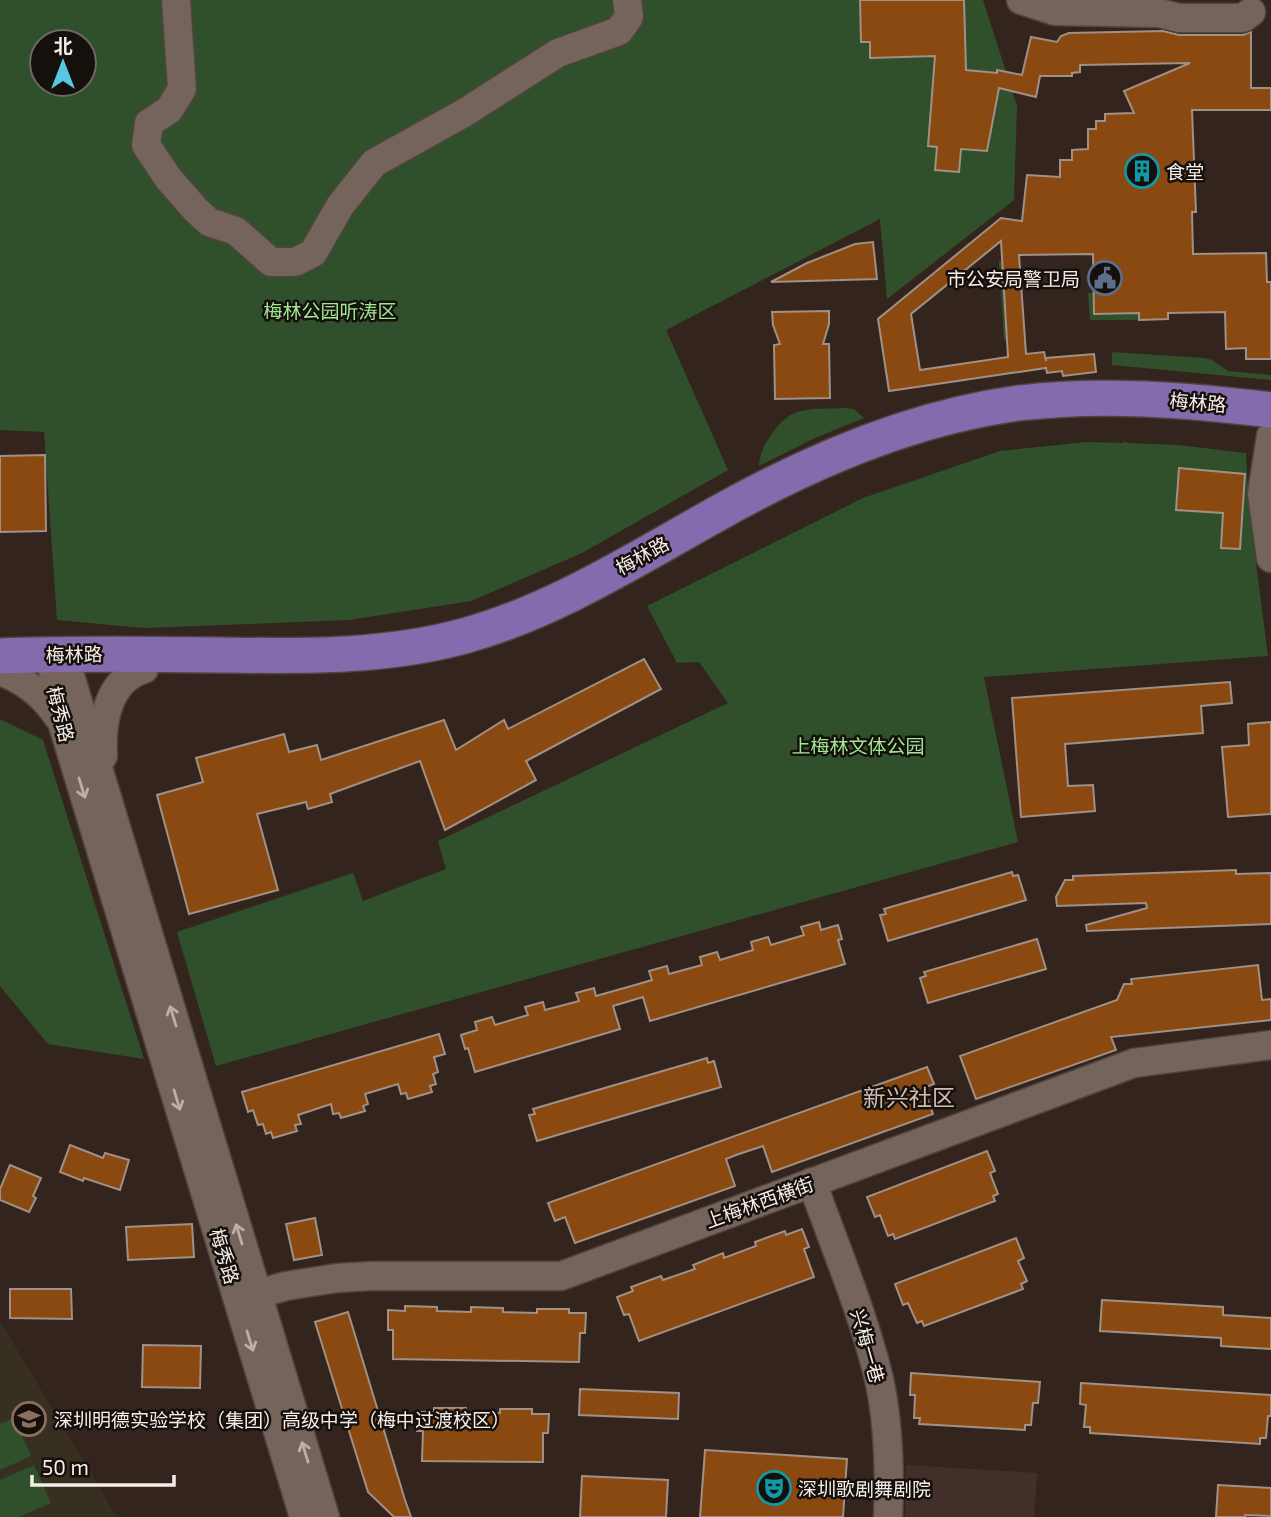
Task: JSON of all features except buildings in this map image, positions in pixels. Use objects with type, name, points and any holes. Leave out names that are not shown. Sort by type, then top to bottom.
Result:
[{"type":"main road","name":"梅林路","points":[[0,670],[60,664],[331,656],[429,644],[486,629],[537,610],[791,475],[860,444],[929,422],[1018,403],[1080,399],[1157,399],[1271,410]]},
{"type":"main road","name":"梅林路","points":[[0,656],[60,664],[144,669],[352,670],[398,666],[447,655],[562,613],[784,495],[850,464],[906,444],[969,427],[1004,421],[1139,415],[1271,426]]},
{"type":"street","points":[[176,0],[182,89],[169,110],[149,123],[146,145],[168,178],[209,222],[236,230],[271,262],[295,262],[313,253],[340,206],[374,163],[464,113],[558,53],[619,31],[629,17],[627,0]]},
{"type":"street","points":[[1021,0],[1055,11],[1159,13],[1179,18],[1243,18],[1265,12]]},
{"type":"street","points":[[1271,436],[1262,494],[1271,558]]},
{"type":"street","name":"梅秀路","points":[[60,664],[53,692],[62,723],[247,1297],[325,1517]]},
{"type":"street","name":"梅秀路","points":[[60,664],[115,825],[247,1297],[304,1517]]},
{"type":"street","points":[[115,825],[103,754],[103,719],[120,685],[132,674],[144,669]]},
{"type":"street","points":[[0,670],[29,685],[52,708],[62,723]]},
{"type":"street","name":"上梅林西横街","points":[[247,1297],[286,1286],[337,1278],[561,1276],[1134,1063],[1271,1045]]},
{"type":"street","name":"兴梅一巷","points":[[812,1182],[864,1328],[879,1381],[888,1435],[888,1517]]},
{"type":"shaded area","name":"深圳明德实验学校（集团）高级中学（梅中过渡校区）","points":[[0,1321],[117,1517],[0,1517]]},
{"type":"shaded area","points":[[906,1465],[1037,1473],[1034,1517],[905,1517]]},
{"type":"green space","name":"梅林公园听涛区","points":[[0,0],[983,0],[1017,106],[1014,200],[887,299],[880,219],[666,330],[728,470],[582,553],[471,601],[349,620],[144,628],[57,620],[44,432],[0,430]]},
{"type":"green space","points":[[999,261],[1002,261],[1007,340],[1004,340]]},
{"type":"green space","points":[[1088,293],[1093,293],[1094,314],[1138,314],[1138,320],[1090,320]]},
{"type":"green space","points":[[1112,352],[1204,358],[1228,371],[1271,375],[1271,380],[1112,365]]},
{"type":"green space","points":[[854,409],[864,418],[815,438],[759,466],[766,443],[781,422],[789,416],[805,410]]},
{"type":"green space","name":"上梅林文体公园","points":[[1124,441],[1246,453],[1249,509],[1268,656],[984,677],[1018,842],[216,1066],[177,932],[353,873],[363,901],[446,869],[438,841],[728,703],[699,662],[677,663],[647,606],[863,498],[1000,451]]},
{"type":"green space","points":[[0,719],[43,740],[144,1059],[48,1044],[0,986]]},
{"type":"green space","points":[[14,1418],[31,1456],[0,1470],[0,1424]]},
{"type":"green space","points":[[34,1465],[51,1503],[19,1517],[0,1517],[0,1480]]},
{"type":"place","name":"食堂","points":[[1142,171]]},
{"type":"place","name":"市公安局警卫局","points":[[1105,278]]},
{"type":"place","name":"深圳明德实验学校（集团）高级中学（梅中过渡校区）","points":[[29,1419]]},
{"type":"place","name":"深圳歌剧舞剧院","points":[[774,1488]]},
{"type":"district","name":"新兴社区","points":[[909,1097]]}]
